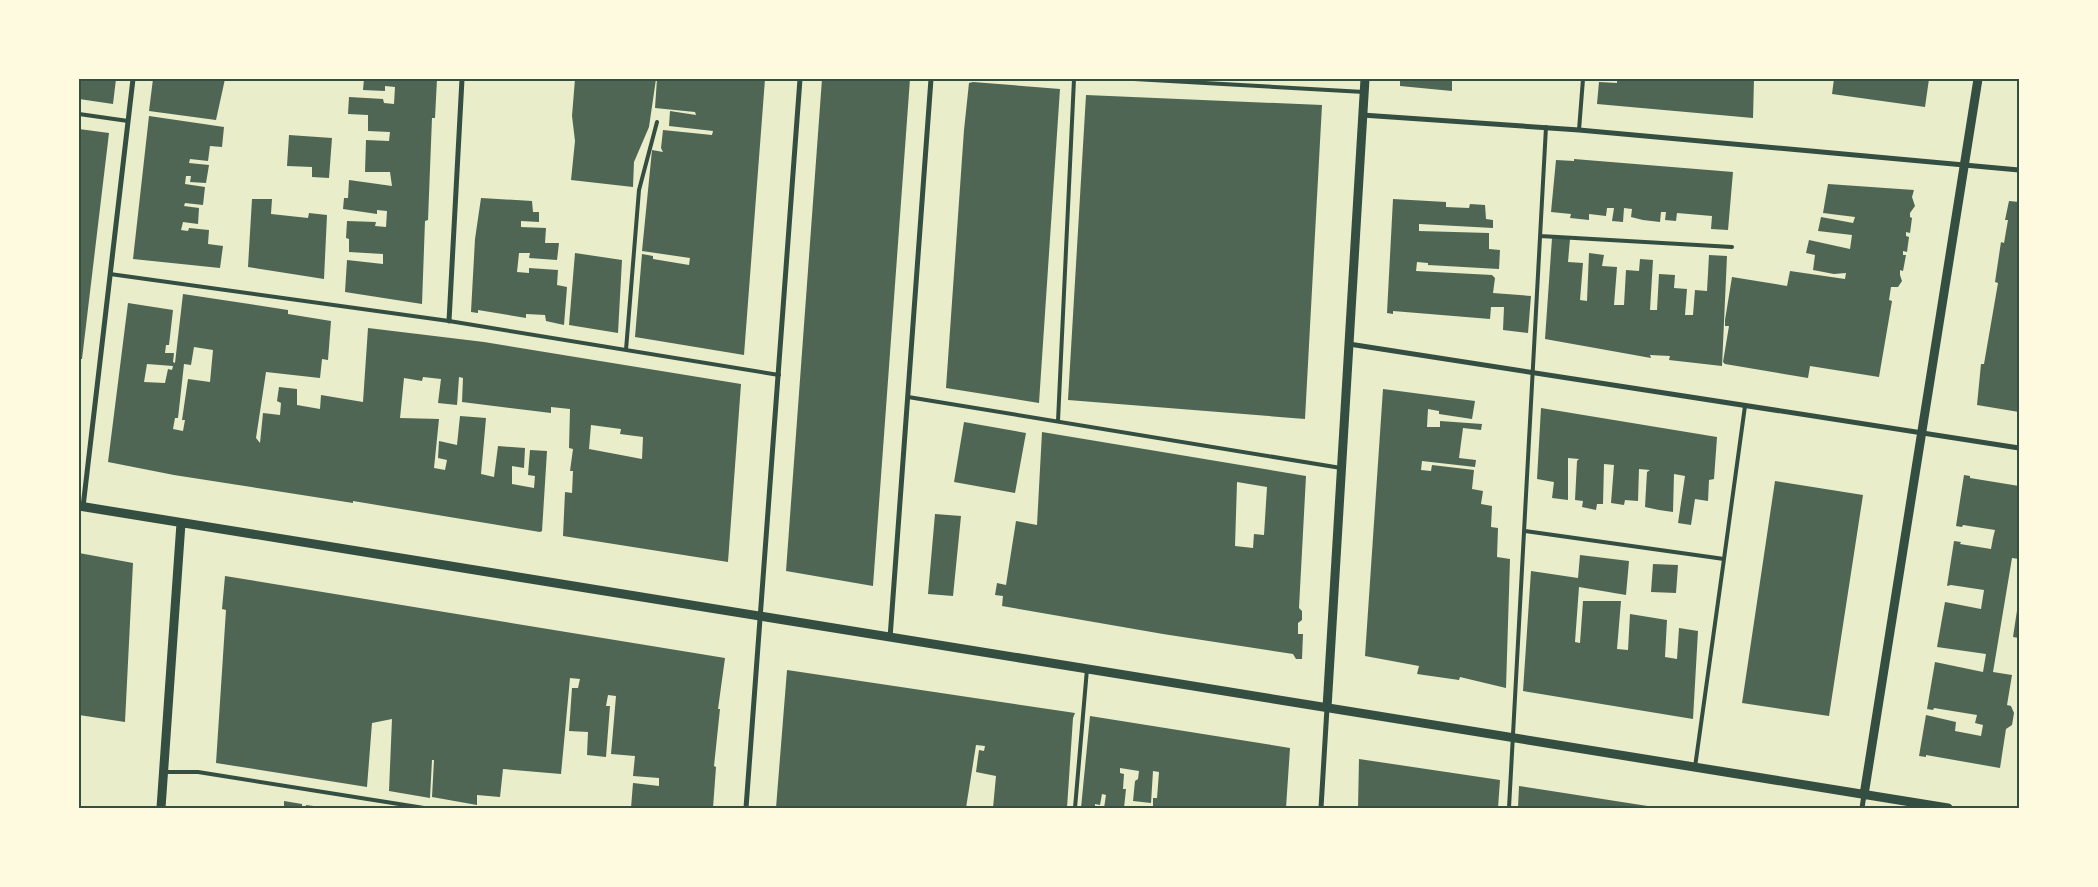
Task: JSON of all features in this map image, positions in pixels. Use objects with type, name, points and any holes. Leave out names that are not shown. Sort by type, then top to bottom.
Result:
[{"type":"street","points":[[134,79],[81,507],[1948,808]]},
{"type":"street","points":[[448,321],[462,79]]},
{"type":"street","points":[[746,808],[762,617],[800,79]]},
{"type":"street","points":[[890,638],[931,79]]},
{"type":"street","points":[[1321,808],[1365,79]]},
{"type":"street","points":[[1862,808],[1978,79]]},
{"type":"street","points":[[1362,115],[1546,127],[2019,170]]},
{"type":"street","points":[[1349,344],[2019,448]]},
{"type":"street","points":[[161,808],[181,523]]},
{"type":"lane","points":[[1058,421],[1074,79]]},
{"type":"lane","points":[[1134,79],[1364,92]]},
{"type":"lane","points":[[1579,130],[1583,79]]},
{"type":"lane","points":[[79,114],[128,122]]},
{"type":"lane","points":[[626,350],[639,190],[657,122]]},
{"type":"lane","points":[[1509,808],[1546,127]]},
{"type":"lane","points":[[1540,236],[1732,247]]},
{"type":"lane","points":[[110,274],[448,321],[779,375]]},
{"type":"lane","points":[[908,397],[1341,468]]},
{"type":"lane","points":[[1695,767],[1745,406]]},
{"type":"lane","points":[[1525,531],[1724,560]]},
{"type":"lane","points":[[1075,808],[1087,669]]},
{"type":"lane","points":[[164,772],[203,773],[424,808]]},
{"type":"building","points":[[79,79],[116,79],[113,104],[79,99]]},
{"type":"building","points":[[153,79],[225,79],[216,120],[149,111]]},
{"type":"building","points":[[364,79],[437,79],[435,118],[432,118],[428,220],[425,221],[422,304],[345,292],[347,260],[383,264],[383,254],[349,252],[349,239],[346,238],[347,221],[376,222],[375,226],[386,227],[387,211],[377,210],[377,214],[343,209],[344,198],[348,198],[349,180],[392,186],[390,172],[365,172],[366,140],[389,141],[390,132],[368,131],[368,115],[348,114],[349,97],[383,99],[384,103],[394,104],[395,87],[385,86],[385,91],[363,90]]},
{"type":"building","points":[[575,79],[656,79],[649,127],[634,162],[633,187],[571,180],[575,141],[572,116]]},
{"type":"building","points":[[657,79],[765,79],[744,355],[635,337],[642,254],[653,256],[653,259],[689,265],[690,258],[642,251],[652,150],[663,152],[661,148],[663,130],[712,135],[713,131],[669,126],[670,111],[696,115],[695,112],[655,108]]},
{"type":"building","points":[[822,79],[910,79],[873,586],[786,571]]},
{"type":"building","points":[[1400,79],[1452,79],[1452,91],[1400,86]]},
{"type":"building","points":[[1617,79],[1754,79],[1753,118],[1597,104],[1599,82],[1617,83]]},
{"type":"building","points":[[1834,79],[1929,79],[1925,107],[1832,94]]},
{"type":"building","points":[[969,83],[1060,89],[1039,403],[946,388],[964,130]]},
{"type":"building","points":[[1086,95],[1322,105],[1305,419],[1068,400]]},
{"type":"building","points":[[149,116],[224,127],[222,147],[210,146],[208,161],[190,159],[189,163],[209,165],[206,183],[190,182],[191,176],[186,176],[185,184],[205,187],[203,205],[185,203],[184,206],[199,208],[198,224],[183,222],[181,230],[188,231],[189,228],[209,230],[208,244],[223,246],[220,268],[133,259]]},
{"type":"building","points":[[79,129],[109,133],[82,359],[79,359]]},
{"type":"building","points":[[289,135],[332,138],[329,178],[312,177],[312,167],[287,166]]},
{"type":"building","points":[[1574,159],[1733,172],[1728,230],[1711,229],[1712,216],[1677,213],[1676,221],[1665,220],[1666,212],[1661,212],[1660,222],[1631,217],[1632,209],[1624,208],[1623,222],[1612,221],[1614,208],[1607,208],[1606,216],[1589,214],[1589,220],[1570,218],[1571,214],[1551,212],[1556,160],[1574,161]]},
{"type":"building","points":[[1828,184],[1914,190],[1912,197],[1915,206],[1910,213],[1912,218],[1910,233],[1906,232],[1906,236],[1909,237],[1907,252],[1903,251],[1903,255],[1906,255],[1903,271],[1900,270],[1902,281],[1898,287],[1891,287],[1889,300],[1892,301],[1879,377],[1810,366],[1808,378],[1725,364],[1723,362],[1729,326],[1725,326],[1725,320],[1732,277],[1787,286],[1790,271],[1845,279],[1846,273],[1834,274],[1813,270],[1815,255],[1806,253],[1809,240],[1850,249],[1852,235],[1818,231],[1821,217],[1853,223],[1855,217],[1823,213]]},
{"type":"building","points":[[481,198],[532,201],[533,212],[539,212],[539,222],[521,221],[521,227],[546,228],[545,243],[559,243],[557,260],[529,258],[530,253],[519,253],[517,272],[529,273],[529,268],[558,270],[557,285],[567,287],[564,325],[546,321],[545,315],[526,314],[526,318],[478,310],[478,313],[471,312],[475,239]]},
{"type":"building","points":[[252,199],[272,199],[271,214],[308,218],[309,213],[327,215],[324,279],[248,267]]},
{"type":"building","points":[[1393,199],[1446,202],[1446,207],[1469,208],[1470,204],[1485,205],[1486,219],[1493,220],[1493,228],[1419,224],[1419,231],[1489,233],[1489,249],[1500,250],[1499,269],[1428,265],[1428,263],[1417,262],[1416,271],[1492,275],[1495,278],[1493,293],[1531,296],[1528,333],[1503,330],[1504,307],[1491,307],[1490,319],[1393,311],[1393,314],[1387,313]]},
{"type":"building","points":[[2009,201],[2019,202],[2019,412],[1977,405],[1981,364],[1984,364],[1998,283],[1995,282],[2001,242],[2004,243],[2008,220],[2005,220]]},
{"type":"building","points":[[1552,238],[1570,239],[1568,262],[1583,263],[1580,300],[1587,301],[1589,253],[1604,255],[1602,266],[1617,267],[1614,305],[1624,305],[1626,270],[1639,271],[1640,259],[1653,260],[1650,310],[1657,310],[1659,274],[1675,275],[1674,288],[1687,289],[1685,315],[1693,315],[1695,290],[1707,291],[1709,255],[1727,256],[1722,366],[1669,360],[1670,356],[1650,355],[1651,358],[1545,339]]},
{"type":"building","points":[[575,253],[622,260],[618,333],[569,325]]},
{"type":"building","points":[[183,294],[288,310],[288,314],[331,321],[328,360],[322,359],[320,378],[266,372],[256,438],[260,443],[263,413],[280,415],[281,403],[277,401],[279,387],[297,389],[297,405],[320,409],[321,395],[363,402],[368,328],[484,342],[741,384],[728,562],[563,536],[565,492],[572,493],[573,471],[570,471],[573,449],[569,448],[570,409],[551,407],[551,413],[462,402],[463,378],[459,377],[457,405],[438,403],[441,379],[423,377],[422,381],[404,378],[400,418],[439,419],[434,468],[445,470],[447,460],[438,458],[439,441],[457,445],[460,416],[486,418],[481,474],[494,477],[498,446],[525,448],[524,468],[512,466],[512,484],[534,488],[535,476],[528,475],[530,450],[547,451],[542,531],[174,475],[108,462],[128,303],[173,310],[169,345],[166,345],[165,353],[174,353],[173,362],[175,363]],"holes":[[[194,347],[213,350],[210,382],[188,379],[182,420],[185,420],[183,431],[173,429],[175,418],[178,418],[184,364],[191,365]],[[147,364],[173,366],[172,370],[168,369],[165,383],[144,382]],[[591,425],[621,429],[620,434],[643,437],[642,459],[589,449]]]},
{"type":"building","points":[[1383,389],[1475,401],[1472,419],[1439,414],[1439,411],[1428,409],[1427,427],[1440,427],[1440,421],[1482,424],[1481,430],[1463,428],[1459,458],[1476,460],[1475,467],[1422,461],[1421,470],[1431,471],[1432,465],[1474,470],[1472,489],[1483,491],[1481,504],[1492,506],[1491,527],[1498,528],[1497,557],[1510,559],[1506,688],[1460,677],[1459,680],[1417,674],[1419,666],[1365,656]]},
{"type":"building","points":[[1541,408],[1717,437],[1714,479],[1709,480],[1708,501],[1695,499],[1691,525],[1678,523],[1685,476],[1674,474],[1673,512],[1659,510],[1645,507],[1647,472],[1650,470],[1639,469],[1638,501],[1625,500],[1624,505],[1611,503],[1614,465],[1604,464],[1603,504],[1597,504],[1596,510],[1582,507],[1583,501],[1575,500],[1577,461],[1579,459],[1568,458],[1568,500],[1552,498],[1554,482],[1537,479]]},
{"type":"building","points":[[964,422],[1026,433],[1015,493],[954,482]]},
{"type":"building","points":[[1042,432],[1306,476],[1299,608],[1302,611],[1302,620],[1298,623],[1298,634],[1303,634],[1302,659],[1296,659],[1293,654],[1002,606],[1003,596],[995,595],[997,583],[1006,585],[1016,521],[1037,525]],"holes":[[[1237,482],[1267,487],[1264,535],[1254,534],[1253,548],[1235,546]]]},
{"type":"building","points":[[1964,475],[1970,476],[1970,478],[2019,486],[2019,559],[2012,558],[1993,672],[2012,675],[2007,705],[2011,706],[2014,713],[2012,725],[2006,729],[2000,768],[1926,755],[1926,757],[1919,756],[1926,715],[1956,722],[1955,731],[1981,736],[1983,725],[1975,723],[1977,715],[1934,708],[1933,710],[1927,709],[1935,662],[1983,672],[1986,654],[1937,647],[1945,602],[1981,609],[1984,590],[1947,586],[1954,541],[1961,542],[1960,544],[1991,549],[1995,530],[1963,525],[1962,527],[1956,526]]},
{"type":"building","points":[[1775,481],[1863,495],[1829,716],[1742,703]]},
{"type":"building","points":[[935,514],[961,516],[953,596],[928,594]]},
{"type":"building","points":[[79,553],[133,563],[125,722],[79,715]]},
{"type":"building","points":[[1580,555],[1629,561],[1626,595],[1579,587],[1575,642],[1580,643],[1583,601],[1621,601],[1617,649],[1628,650],[1630,614],[1667,620],[1665,657],[1677,659],[1679,628],[1698,631],[1693,719],[1523,691],[1531,571],[1578,578]]},
{"type":"building","points":[[1653,564],[1678,565],[1676,593],[1651,592]]},
{"type":"building","points":[[225,576],[725,658],[718,709],[720,709],[714,766],[716,767],[713,808],[631,808],[633,783],[659,786],[659,778],[633,776],[635,756],[611,754],[616,696],[608,695],[606,706],[610,706],[606,757],[587,755],[588,732],[569,731],[572,688],[578,688],[580,679],[570,678],[561,774],[503,769],[500,797],[477,795],[477,805],[432,797],[434,760],[432,760],[430,798],[389,791],[392,719],[372,723],[367,787],[216,763],[226,610],[222,609]]},
{"type":"building","points":[[2019,604],[2019,638],[2013,637]]},
{"type":"building","points":[[787,670],[1075,713],[1073,718],[1067,808],[993,808],[996,776],[976,772],[979,750],[984,751],[985,746],[976,745],[966,808],[776,808]]},
{"type":"building","points":[[1090,716],[1290,748],[1286,808],[1153,808],[1153,798],[1157,798],[1159,772],[1153,771],[1151,803],[1133,801],[1135,781],[1138,779],[1139,771],[1120,768],[1120,773],[1124,774],[1123,789],[1126,789],[1124,808],[1104,808],[1106,795],[1102,794],[1100,805],[1095,804],[1095,808],[1081,808]]},
{"type":"building","points":[[1359,759],[1500,780],[1498,808],[1358,808]]},
{"type":"building","points":[[1519,786],[1654,807],[1654,808],[1518,808]]},
{"type":"building","points":[[284,801],[302,804],[302,808],[284,808]]},
{"type":"building","points":[[306,805],[321,807],[321,808],[306,808]]}]
